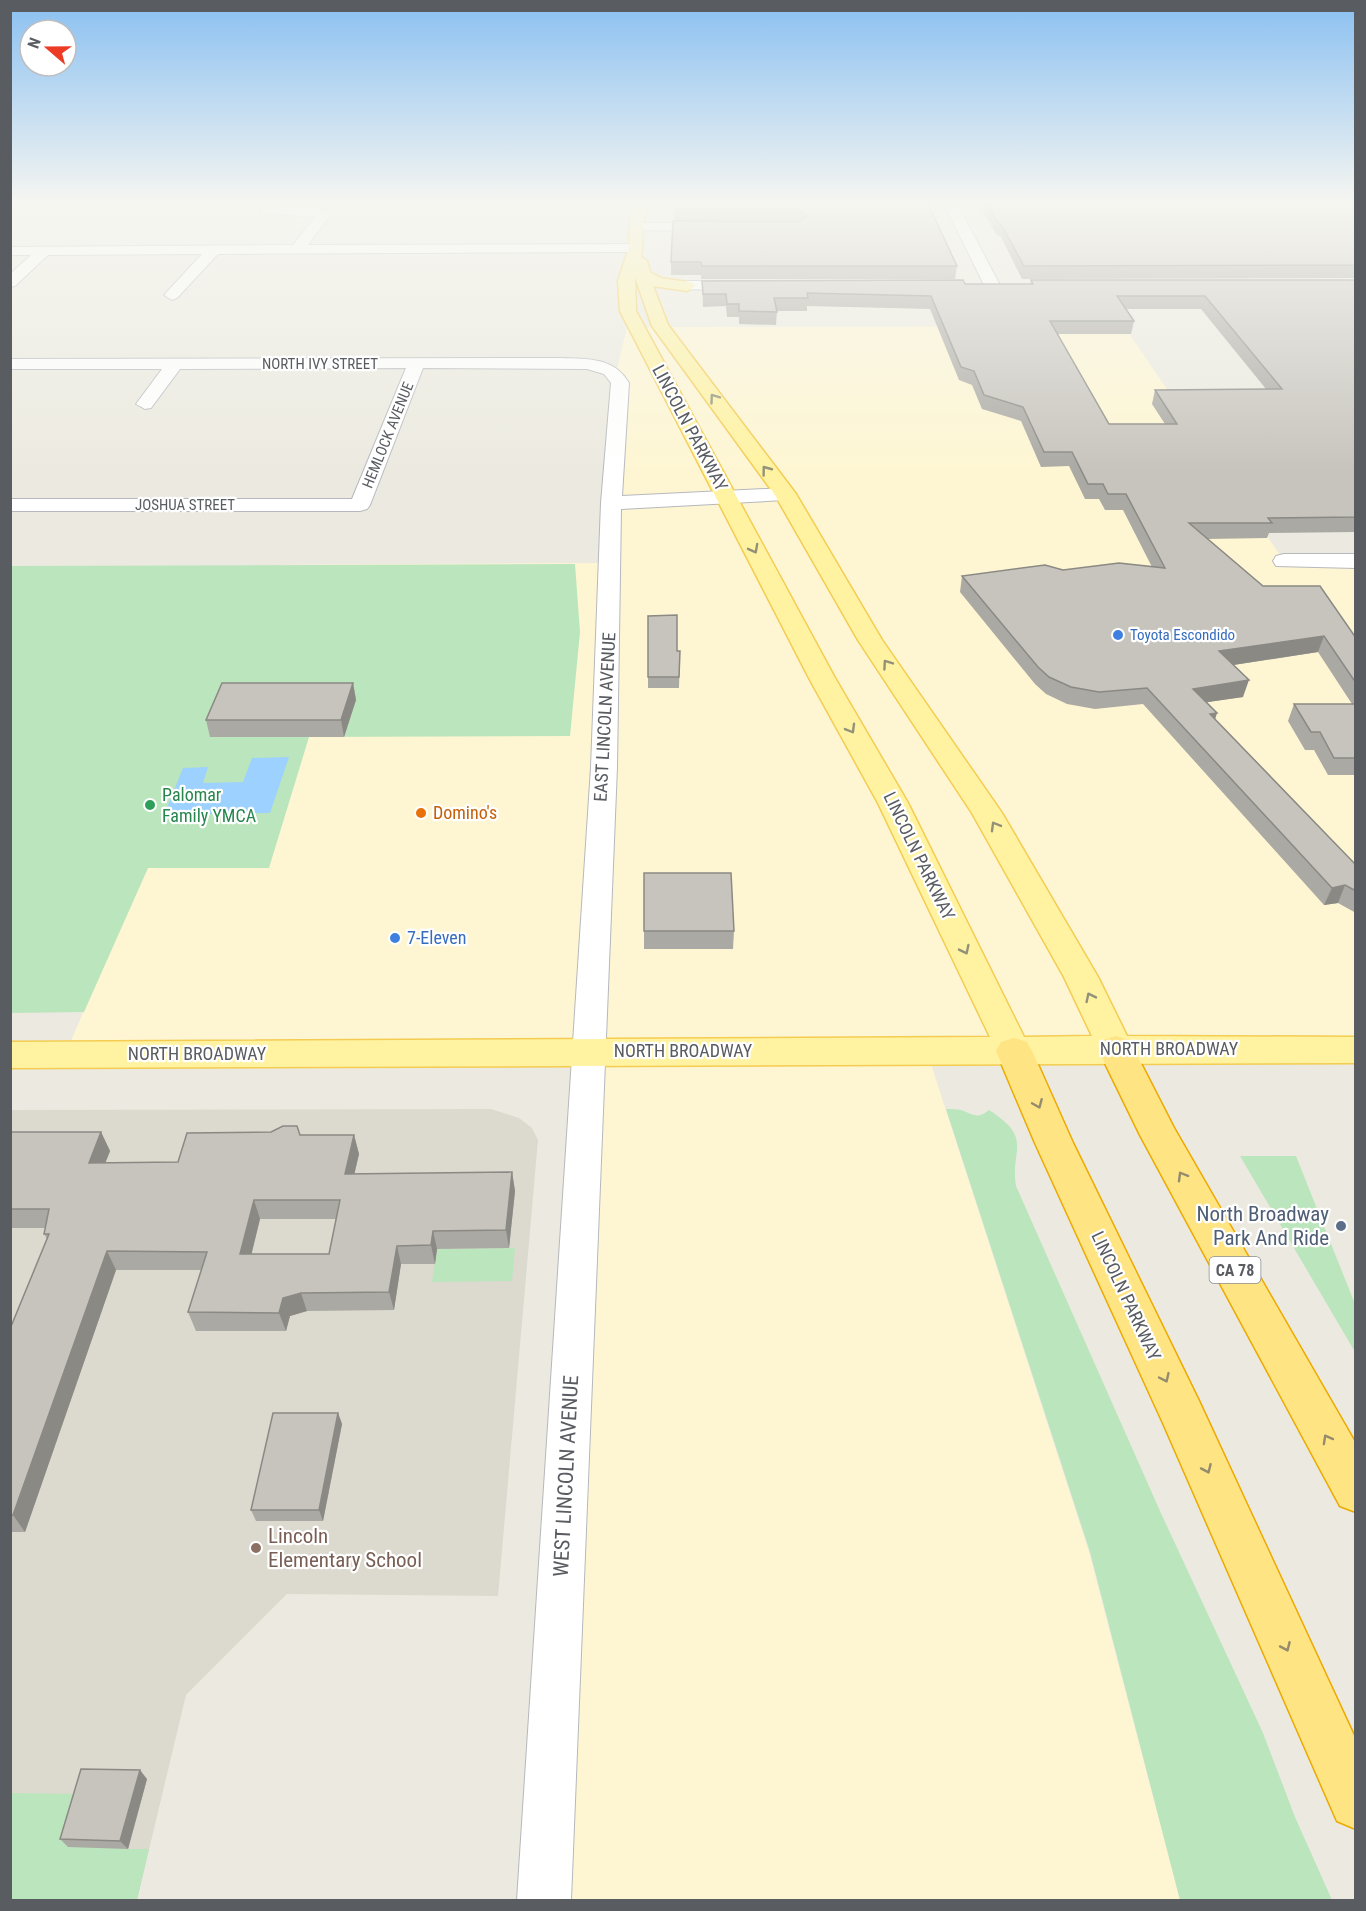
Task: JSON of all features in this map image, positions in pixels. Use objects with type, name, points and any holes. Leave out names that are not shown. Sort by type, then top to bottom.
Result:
[{"type":"highway","name":"LINCOLN PARKWAY","points":[[1116,1049],[1159,1135],[1356,1490]]},
{"type":"highway","name":"LINCOLN PARKWAY","points":[[1014,1050],[1054,1143],[1183,1416],[1356,1802]]},
{"type":"main road","name":"LINCOLN PARKWAY","points":[[627,293],[628,311],[822,678],[893,803],[1014,1050]]},
{"type":"main road","name":"LINCOLN PARKWAY","points":[[646,293],[660,326],[785,494],[870,640],[987,813],[1081,977],[1116,1049]]},
{"type":"main road","name":"NORTH BROADWAY","points":[[10,1055],[1116,1049],[1356,1050]]},
{"type":"street","name":"NORTH IVY STREET","points":[[10,364],[594,364],[616,373],[620,383]]},
{"type":"street","points":[[145,404],[175,364]]},
{"type":"street","name":"HEMLOCK AVENUE","points":[[360,505],[416,364]]},
{"type":"street","name":"EAST LINCOLN AVENUE","points":[[588,1051],[607,705],[611,503],[620,383]]},
{"type":"street","points":[[611,503],[785,494]]},
{"type":"street","name":"JOSHUA STREET","points":[[10,505],[360,505]]},
{"type":"street","points":[[1284,561],[1356,561]]},
{"type":"street","name":"WEST LINCOLN AVENUE","points":[[544,1900],[588,1051]]},
{"type":"shaded area","points":[[1124,326],[1284,561],[1356,561],[1355,1050],[927,1052],[1089,1552],[1180,1900],[544,1900],[588,1051],[65,1055],[199,743],[283,565],[610,563],[616,373],[627,327]]},
{"type":"shaded area","name":"Lincoln Elementary School","points":[[491,1109],[519,1118],[532,1128],[538,1140],[498,1596],[287,1594],[186,1695],[137,1900],[11,1900],[10,1110]]},
{"type":"green space","name":"Palomar Family YMCA","points":[[575,564],[580,632],[570,736],[309,737],[269,868],[148,868],[84,1012],[11,1013],[10,566]]},
{"type":"green space","points":[[946,1109],[978,1115],[989,1110],[1003,1120],[1016,1137],[1016,1186],[1160,1511],[1263,1733],[1295,1817],[1332,1900],[1180,1900],[1090,1552]]},
{"type":"green space","points":[[1240,1156],[1296,1156],[1355,1304],[1355,1352]]},
{"type":"green space","points":[[515,1248],[512,1281],[432,1282],[437,1249]]},
{"type":"green space","points":[[11,1793],[84,1794],[128,1849],[149,1849],[137,1900],[11,1900]]},
{"type":"water","points":[[289,757],[270,813],[164,815],[183,768],[208,767],[203,783],[243,782],[252,758]]},
{"type":"building","points":[[807,293],[808,298],[774,298],[777,312],[739,311],[739,304],[727,304],[726,294],[703,294]]},
{"type":"building","points":[[814,293],[1356,293],[1356,517],[1268,518],[1272,523],[1189,523],[1263,586],[1320,586],[1356,638],[1356,683],[1324,636],[1219,651],[1249,680],[1193,689],[1217,713],[1210,714],[1356,865],[1356,891],[1345,885],[1332,888],[1147,688],[1099,692],[1071,687],[1049,677],[1038,667],[962,576],[1045,565],[1063,570],[1119,563],[1165,568],[1126,494],[1108,494],[1103,484],[1088,484],[1072,452],[1044,452],[1023,407],[984,395],[974,371],[961,367],[931,296]],"holes":[[[1117,296],[1205,296],[1282,389],[1155,390],[1177,424],[1109,424],[1050,321],[1134,321]]]},
{"type":"building","points":[[677,615],[677,651],[680,651],[679,677],[648,677],[648,616]]},
{"type":"building","points":[[222,683],[353,683],[341,720],[206,720]]},
{"type":"building","points":[[1294,704],[1356,704],[1356,758],[1334,758],[1320,732],[1311,732]]},
{"type":"building","points":[[644,873],[731,873],[734,931],[644,931]]},
{"type":"building","points":[[283,1126],[297,1126],[300,1135],[354,1135],[345,1174],[512,1172],[506,1230],[433,1231],[431,1245],[397,1246],[389,1292],[301,1293],[283,1298],[279,1313],[188,1312],[207,1252],[107,1251],[13,1515],[10,1515],[10,1329],[49,1234],[44,1234],[49,1209],[10,1209],[10,1132],[101,1132],[89,1163],[178,1162],[187,1133],[271,1132]],"holes":[[[254,1200],[340,1200],[329,1254],[240,1254]]]},
{"type":"building","points":[[273,1413],[338,1413],[319,1510],[251,1510]]},
{"type":"building","points":[[81,1769],[140,1770],[120,1841],[60,1839]]},
{"type":"place","name":"Toyota Escondido","points":[[1118,635]]},
{"type":"place","name":"Palomar Family YMCA","points":[[150,805]]},
{"type":"place","name":"Domino's","points":[[421,813]]},
{"type":"place","name":"7-Eleven","points":[[395,938]]},
{"type":"place","name":"North Broadway Park And Ride","points":[[1341,1226]]},
{"type":"place","name":"Lincoln Elementary School","points":[[256,1548]]}]
